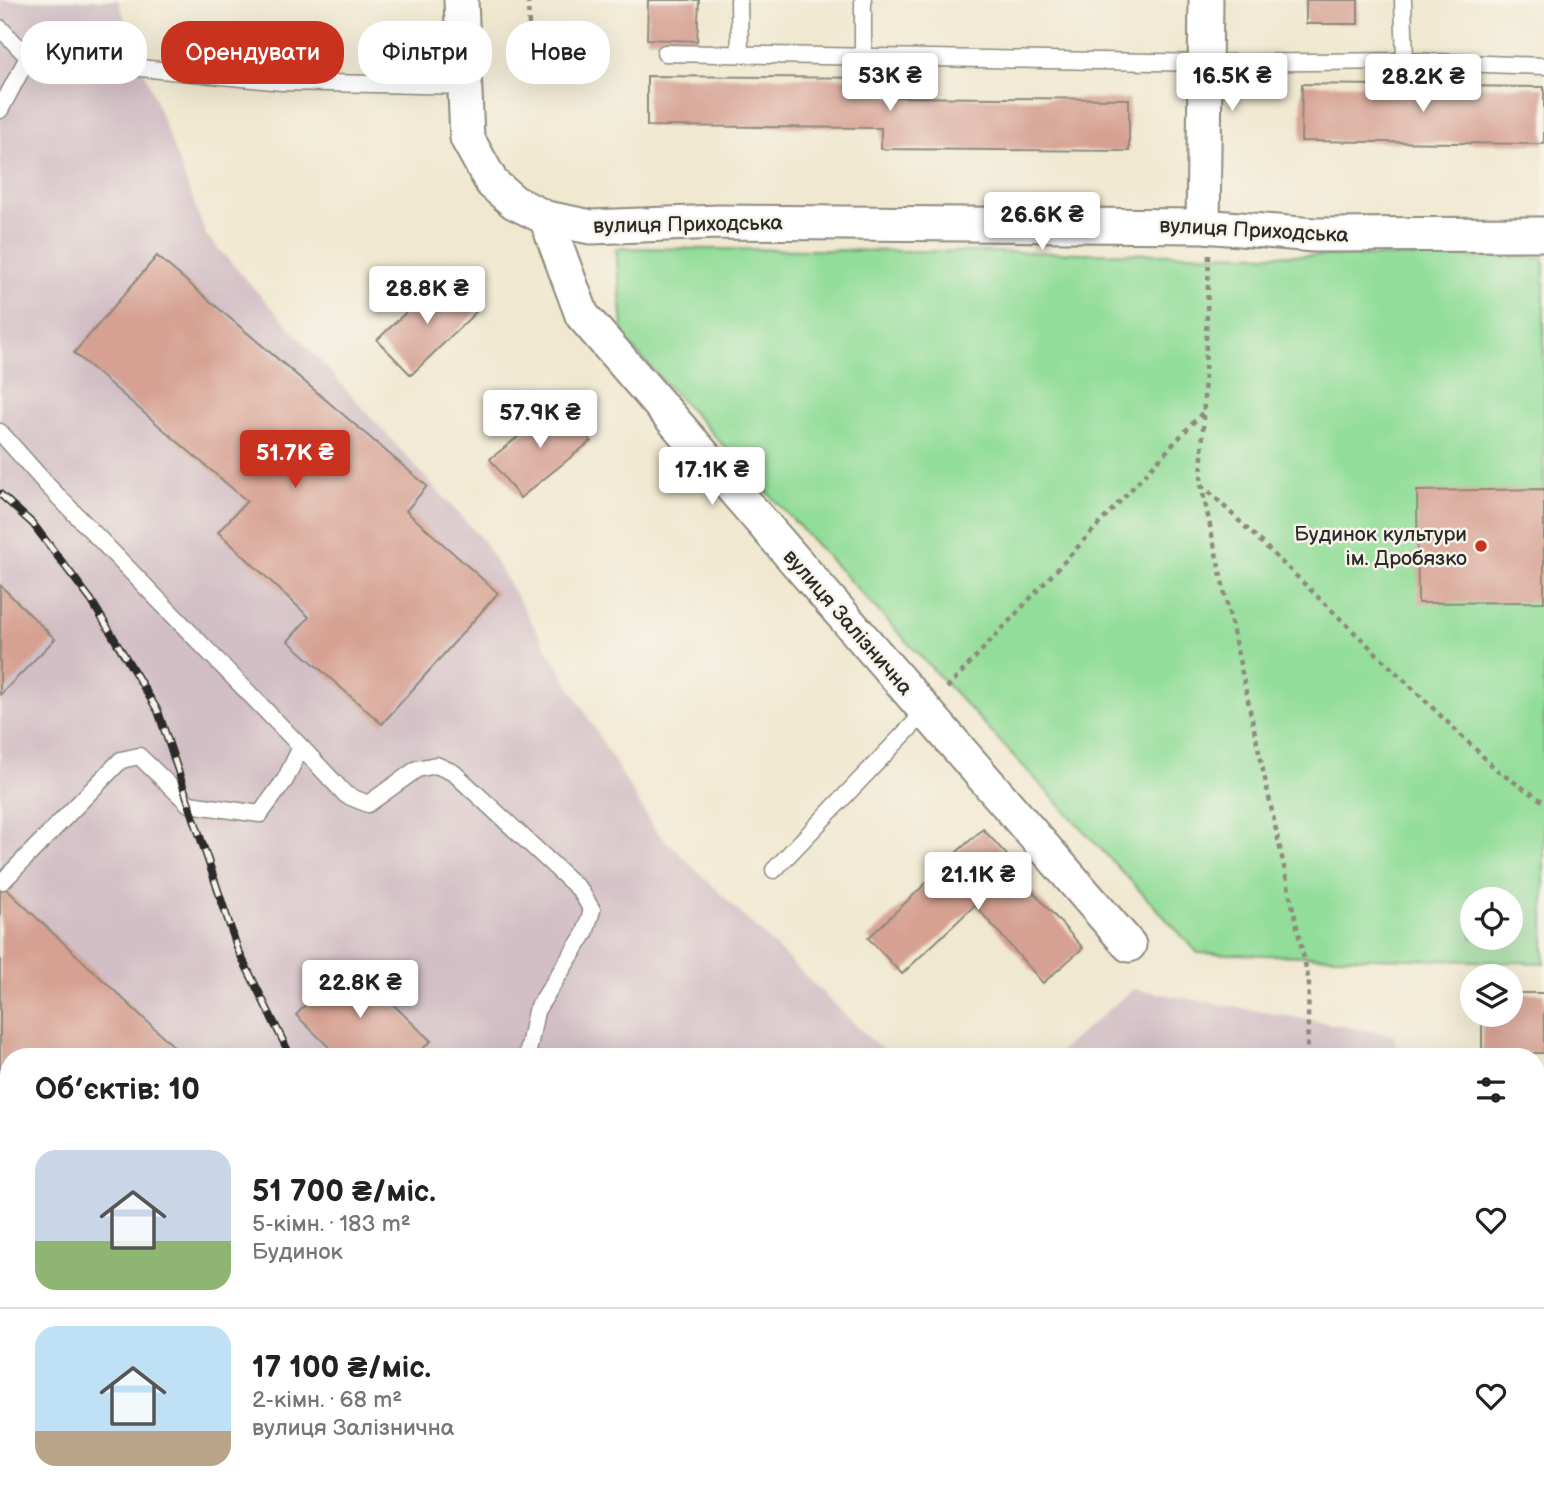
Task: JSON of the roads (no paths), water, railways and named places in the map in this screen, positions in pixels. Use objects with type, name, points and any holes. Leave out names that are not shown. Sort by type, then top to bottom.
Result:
[{"type":"street","points":[[461,0],[467,138],[492,183],[513,202],[546,218]]},
{"type":"street","points":[[1206,0],[1206,240]]},
{"type":"street","name":"вулиця Приходська","points":[[546,218],[591,227],[718,222],[1206,240],[1314,235],[1544,234]]},
{"type":"street","name":"вулиця Залізнична","points":[[546,218],[582,315],[1129,945]]},
{"type":"lane","points":[[740,0],[740,54]]},
{"type":"lane","points":[[863,0],[863,57]]},
{"type":"lane","points":[[1403,0],[1405,61]]},
{"type":"lane","points":[[0,28],[21,50]]},
{"type":"lane","points":[[665,53],[1206,63],[1405,61],[1544,66]]},
{"type":"lane","points":[[147,69],[282,82],[465,86]]},
{"type":"lane","points":[[0,110],[21,70]]},
{"type":"lane","points":[[0,432],[48,486],[346,795],[368,804],[417,769],[436,765],[454,773],[580,890],[592,910],[585,933],[536,1010],[529,1048]]},
{"type":"lane","points":[[774,870],[926,712]]},
{"type":"lane","points":[[3,881],[121,760],[139,755],[189,804],[260,814],[285,779],[301,747]]},
{"type":"railway","points":[[0,494],[33,524],[91,600],[158,711],[238,950],[287,1048]]},
{"type":"place","name":"Будинок культури ім. Дробязко","points":[[1481,546]]}]
